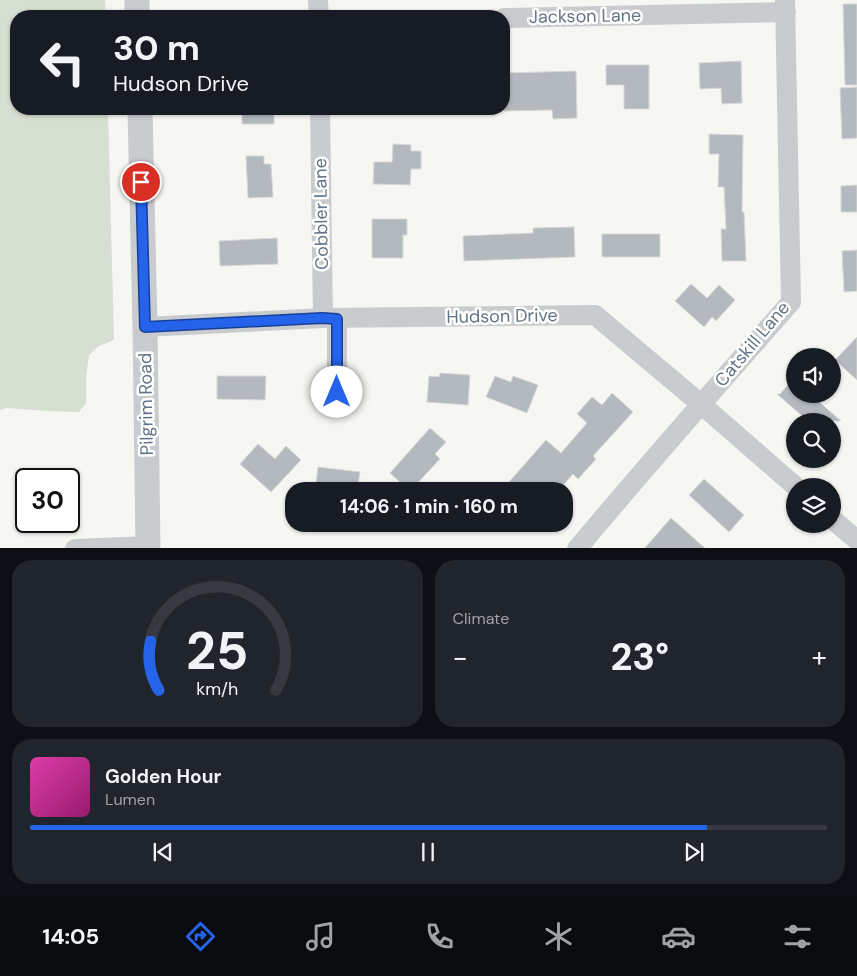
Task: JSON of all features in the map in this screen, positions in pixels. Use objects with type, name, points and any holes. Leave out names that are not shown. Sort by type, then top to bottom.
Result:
[{"type":"street","name":"Jackson Lane","points":[[510,18],[785,6]]},
{"type":"street","name":"Catskill Lane","points":[[578,548],[637,476],[702,405],[791,302],[785,6]]},
{"type":"street","name":"Pilgrim Road","points":[[140,115],[148,547]]},
{"type":"street","name":"Cobbler Lane","points":[[320,115],[330,319],[337,392]]},
{"type":"street","name":"Hudson Drive","points":[[145,327],[330,319],[595,314],[786,478]]},
{"type":"street","points":[[841,527],[857,540]]},
{"type":"street","points":[[75,548],[148,547]]},
{"type":"shaded area","points":[[0,0],[105,0],[106,10],[10,10],[10,115],[108,115],[114,340],[99,346],[89,355],[86,377],[86,403],[79,412],[6,408],[0,410]]},
{"type":"building","points":[[843,4],[857,4],[857,85],[845,85]]},
{"type":"building","points":[[741,61],[742,103],[722,104],[721,88],[700,89],[699,63]]},
{"type":"building","points":[[606,65],[649,65],[649,109],[624,109],[624,85],[606,85]]},
{"type":"building","points":[[576,71],[577,118],[553,119],[552,110],[510,111],[510,73]]},
{"type":"building","points":[[857,87],[857,138],[842,139],[840,88]]},
{"type":"building","points":[[242,115],[274,115],[274,124],[242,124]]},
{"type":"building","points":[[709,134],[743,135],[742,212],[744,212],[746,261],[722,261],[721,229],[726,229],[724,187],[718,187],[719,154],[709,154]]},
{"type":"building","points":[[393,144],[411,145],[411,151],[421,151],[421,169],[411,169],[410,185],[373,184],[374,162],[392,162]]},
{"type":"building","points":[[246,156],[264,156],[264,164],[271,164],[273,197],[248,198]]},
{"type":"building","points":[[857,185],[857,212],[841,212],[841,186]]},
{"type":"building","points":[[372,219],[407,219],[407,235],[403,235],[403,258],[372,258]]},
{"type":"building","points":[[574,227],[575,257],[464,261],[463,236],[533,233],[533,228]]},
{"type":"building","points":[[602,234],[660,234],[660,257],[602,257]]},
{"type":"building","points":[[277,238],[278,264],[220,266],[219,241]]},
{"type":"building","points":[[857,250],[857,291],[844,292],[842,251]]},
{"type":"building","points":[[691,284],[707,298],[719,285],[735,300],[716,321],[712,317],[704,327],[675,301]]},
{"type":"building","points":[[857,337],[857,380],[841,365],[841,354]]},
{"type":"building","points":[[440,373],[470,375],[468,405],[427,402],[429,376],[439,377]]},
{"type":"building","points":[[217,376],[266,376],[265,400],[217,399]]},
{"type":"building","points":[[495,376],[511,382],[513,376],[538,385],[527,413],[486,397]]},
{"type":"building","points":[[786,387],[786,402],[777,394],[780,394]]},
{"type":"building","points":[[612,393],[633,412],[593,456],[596,459],[578,479],[573,474],[566,482],[509,482],[546,440],[561,453],[587,423],[577,414],[592,397],[602,405]]},
{"type":"building","points":[[787,403],[820,403],[832,413],[799,413]]},
{"type":"building","points":[[430,428],[446,442],[435,454],[440,459],[418,482],[400,482],[390,473]]},
{"type":"building","points":[[258,444],[275,459],[286,446],[301,460],[271,492],[240,464]]},
{"type":"building","points":[[318,467],[360,472],[358,482],[316,482]]},
{"type":"building","points":[[704,479],[744,515],[729,532],[689,495]]},
{"type":"building","points":[[671,518],[705,548],[645,548]]},
{"type":"route","points":[[141,182],[145,327],[322,318],[337,319],[337,392]]}]
